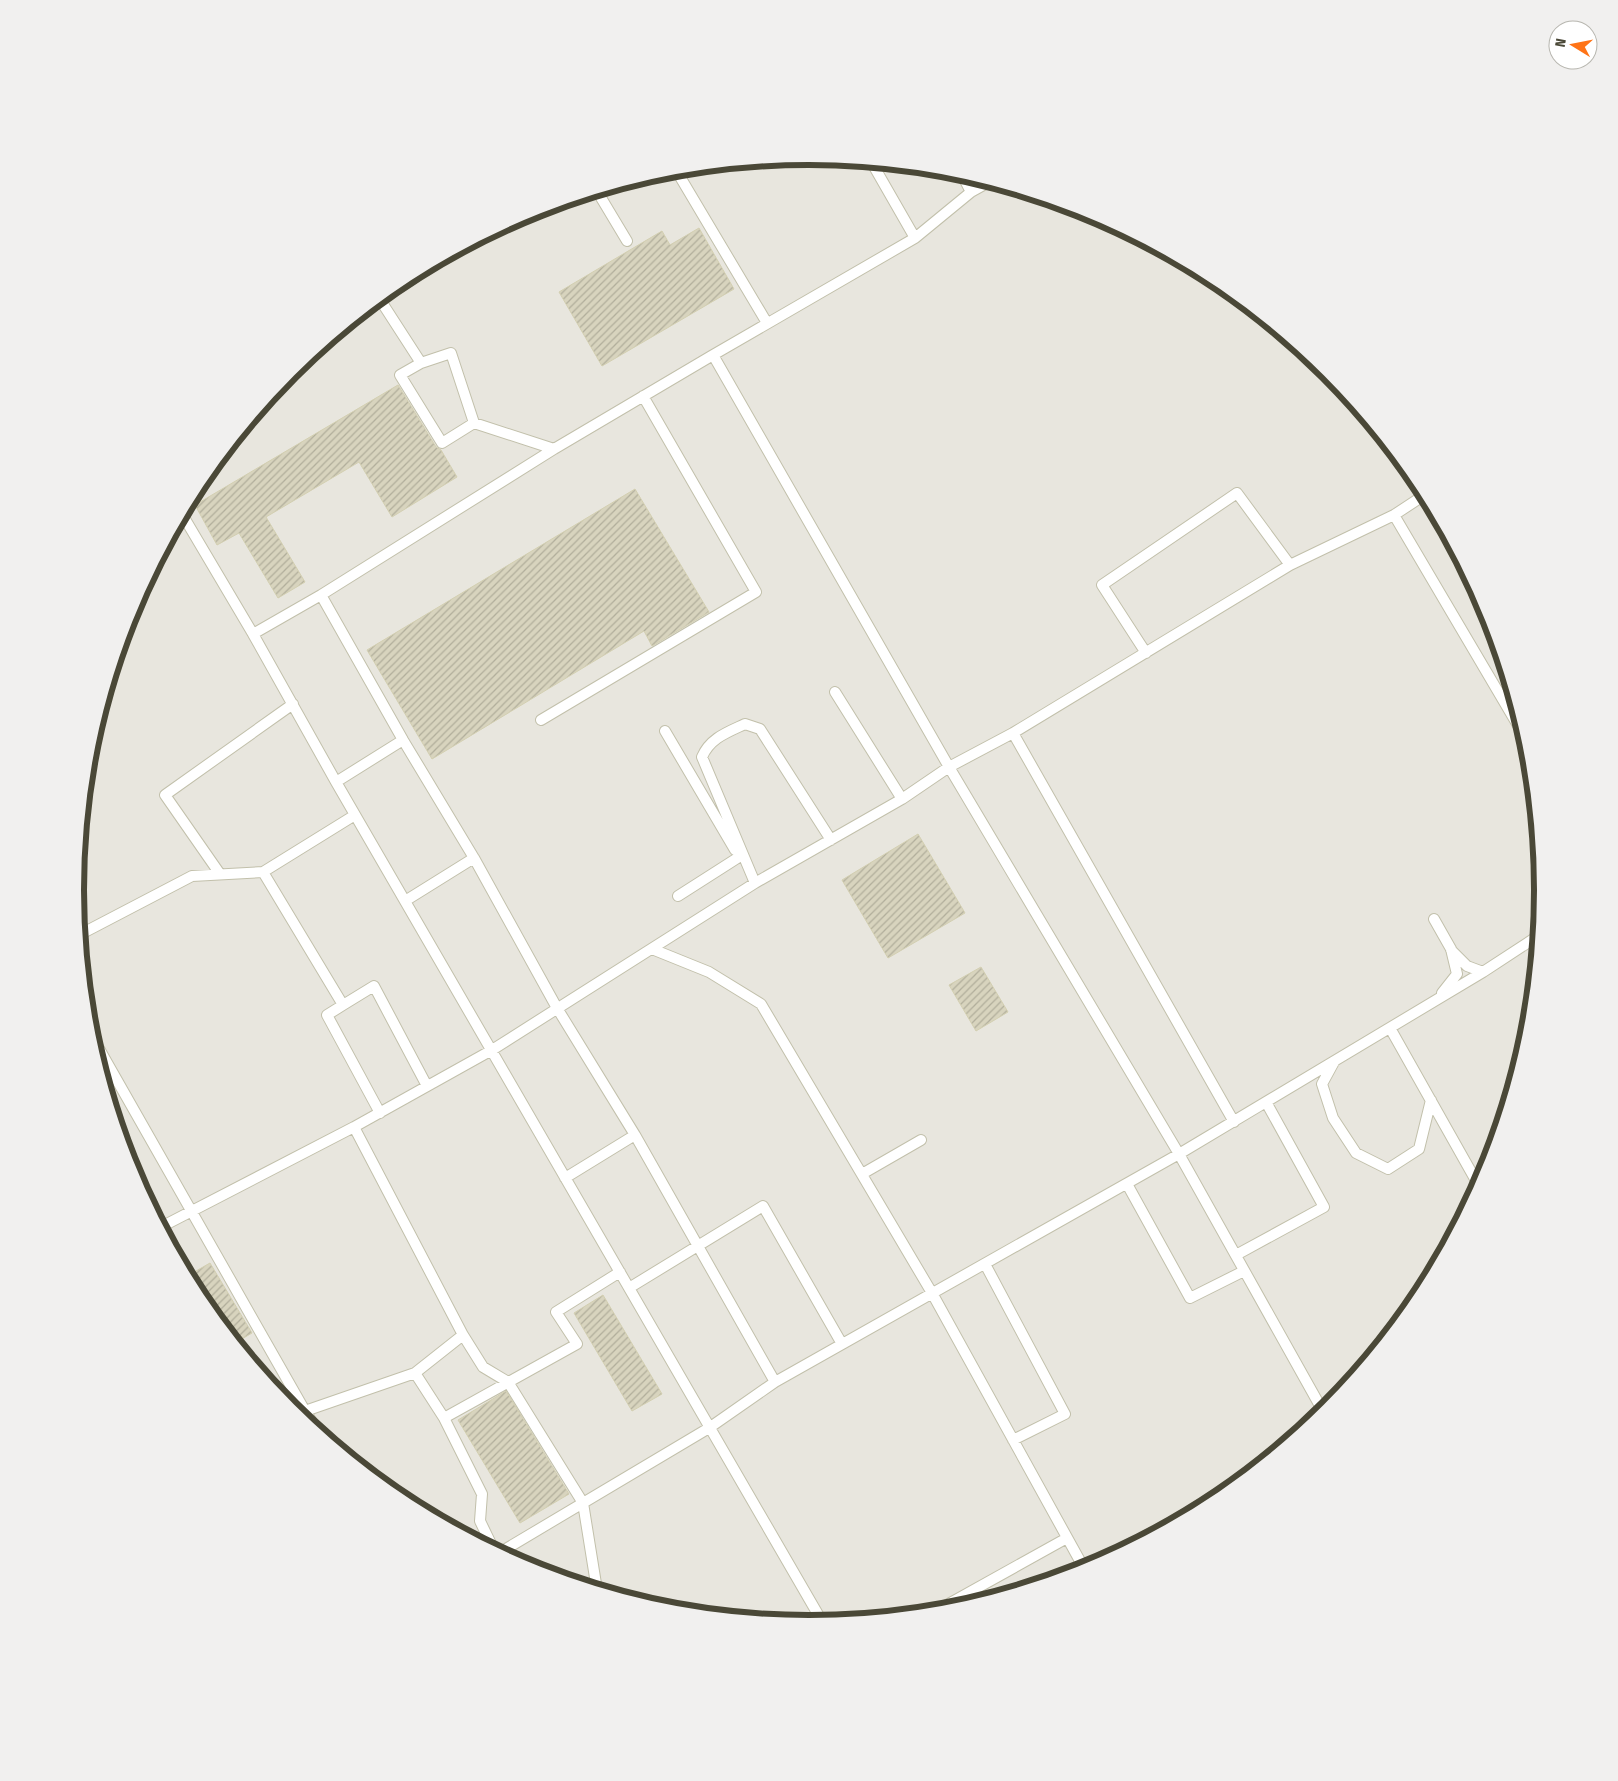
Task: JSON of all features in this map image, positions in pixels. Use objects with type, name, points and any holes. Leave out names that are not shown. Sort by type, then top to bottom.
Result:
[{"type":"lane","points":[[875,169],[915,238]]},
{"type":"lane","points":[[680,177],[767,323]]},
{"type":"lane","points":[[966,183],[971,192]]},
{"type":"lane","points":[[253,634],[321,595],[554,449],[915,238],[971,192],[981,186]]},
{"type":"lane","points":[[600,196],[627,241]]},
{"type":"lane","points":[[383,303],[421,364]]},
{"type":"lane","points":[[451,353],[474,423],[442,443],[400,375],[421,364],[451,353]]},
{"type":"lane","points":[[713,355],[949,767],[1179,1154],[1320,1405]]},
{"type":"lane","points":[[541,720],[756,592],[643,396]]},
{"type":"lane","points":[[474,423],[554,449]]},
{"type":"lane","points":[[1146,653],[1102,585],[1237,493],[1290,565]]},
{"type":"lane","points":[[166,1225],[354,1127],[492,1050],[754,883],[902,799],[949,767],[1013,733],[1290,565],[1394,515],[1419,499]]},
{"type":"lane","points":[[1394,515],[1513,717]]},
{"type":"lane","points":[[186,520],[819,1616]]},
{"type":"lane","points":[[321,595],[403,740],[474,858],[557,1008],[635,1136],[775,1382]]},
{"type":"lane","points":[[835,692],[902,799]]},
{"type":"lane","points":[[220,874],[165,795],[292,704]]},
{"type":"lane","points":[[754,883],[702,757],[707,746],[727,732],[745,724],[760,729],[831,840]]},
{"type":"lane","points":[[665,731],[754,883]]},
{"type":"lane","points":[[1013,733],[1234,1122]]},
{"type":"lane","points":[[336,782],[403,740]]},
{"type":"lane","points":[[85,931],[192,876],[264,872],[355,815]]},
{"type":"lane","points":[[678,896],[739,857]]},
{"type":"lane","points":[[405,901],[474,858]]},
{"type":"lane","points":[[264,872],[343,1005]]},
{"type":"lane","points":[[1434,919],[1451,949],[1467,966],[1483,972]]},
{"type":"lane","points":[[505,1549],[709,1428],[775,1382],[1234,1122],[1483,972],[1533,939]]},
{"type":"lane","points":[[652,949],[709,972],[761,1004],[932,1293],[1081,1563]]},
{"type":"lane","points":[[1439,998],[1457,974],[1451,949]]},
{"type":"lane","points":[[380,1113],[327,1015],[374,986],[427,1086]]},
{"type":"lane","points":[[1390,1028],[1475,1177]]},
{"type":"lane","points":[[103,1056],[192,1210],[303,1410]]},
{"type":"lane","points":[[1334,1061],[1322,1084],[1333,1118],[1356,1153],[1388,1170],[1419,1149],[1431,1100]]},
{"type":"lane","points":[[109,1081],[115,1077]]},
{"type":"lane","points":[[1236,1255],[1324,1207],[1266,1102]]},
{"type":"lane","points":[[354,1127],[463,1335],[483,1367],[508,1382],[583,1503],[596,1583]]},
{"type":"lane","points":[[565,1178],[635,1136]]},
{"type":"lane","points":[[862,1174],[921,1140]]},
{"type":"lane","points":[[1127,1184],[1190,1298],[1244,1271]]},
{"type":"lane","points":[[629,1288],[763,1206],[842,1344]]},
{"type":"lane","points":[[985,1264],[1065,1414],[1013,1440]]},
{"type":"lane","points":[[444,1418],[577,1344],[556,1312],[620,1272]]},
{"type":"lane","points":[[304,1411],[415,1373],[463,1335]]},
{"type":"lane","points":[[415,1373],[444,1418],[482,1494],[480,1521],[490,1542]]},
{"type":"lane","points":[[953,1601],[1067,1538]]},
{"type":"shaded area","points":[[809,165],[904,171],[997,190],[1042,204],[1087,220],[1172,262],[1212,287],[1251,315],[1287,345],[1354,412],[1384,449],[1412,488],[1437,528],[1459,570],[1479,613],[1496,657],[1510,703],[1528,796],[1533,843],[1533,938],[1528,985],[1510,1078],[1496,1124],[1479,1168],[1437,1253],[1412,1293],[1354,1369],[1287,1436],[1251,1466],[1212,1494],[1172,1519],[1130,1541],[1087,1561],[997,1591],[904,1610],[856,1614],[809,1616],[714,1610],[621,1591],[576,1577],[531,1561],[446,1519],[406,1494],[367,1466],[331,1436],[264,1369],[234,1332],[206,1293],[181,1253],[159,1211],[139,1168],[122,1124],[108,1078],[90,985],[85,938],[85,843],[90,796],[108,703],[122,657],[139,613],[181,528],[206,488],[264,412],[331,345],[367,315],[406,287],[446,262],[488,240],[531,220],[621,190],[714,171],[762,167]]},
{"type":"building","points":[[699,228],[734,289],[602,366],[559,292],[662,231],[670,245]]},
{"type":"building","points":[[398,385],[457,477],[392,517],[359,462],[266,517],[305,582],[278,598],[239,533],[217,545],[196,505]]},
{"type":"building","points":[[635,489],[709,612],[652,646],[644,631],[432,759],[367,650]]},
{"type":"building","points":[[918,834],[965,913],[888,958],[842,880]]},
{"type":"building","points":[[981,967],[1008,1012],[976,1031],[949,985]]},
{"type":"building","points":[[210,1263],[252,1333],[240,1340],[193,1273]]},
{"type":"building","points":[[603,1295],[662,1394],[632,1411],[574,1313]]},
{"type":"building","points":[[506,1391],[569,1494],[520,1523],[458,1420]]}]
